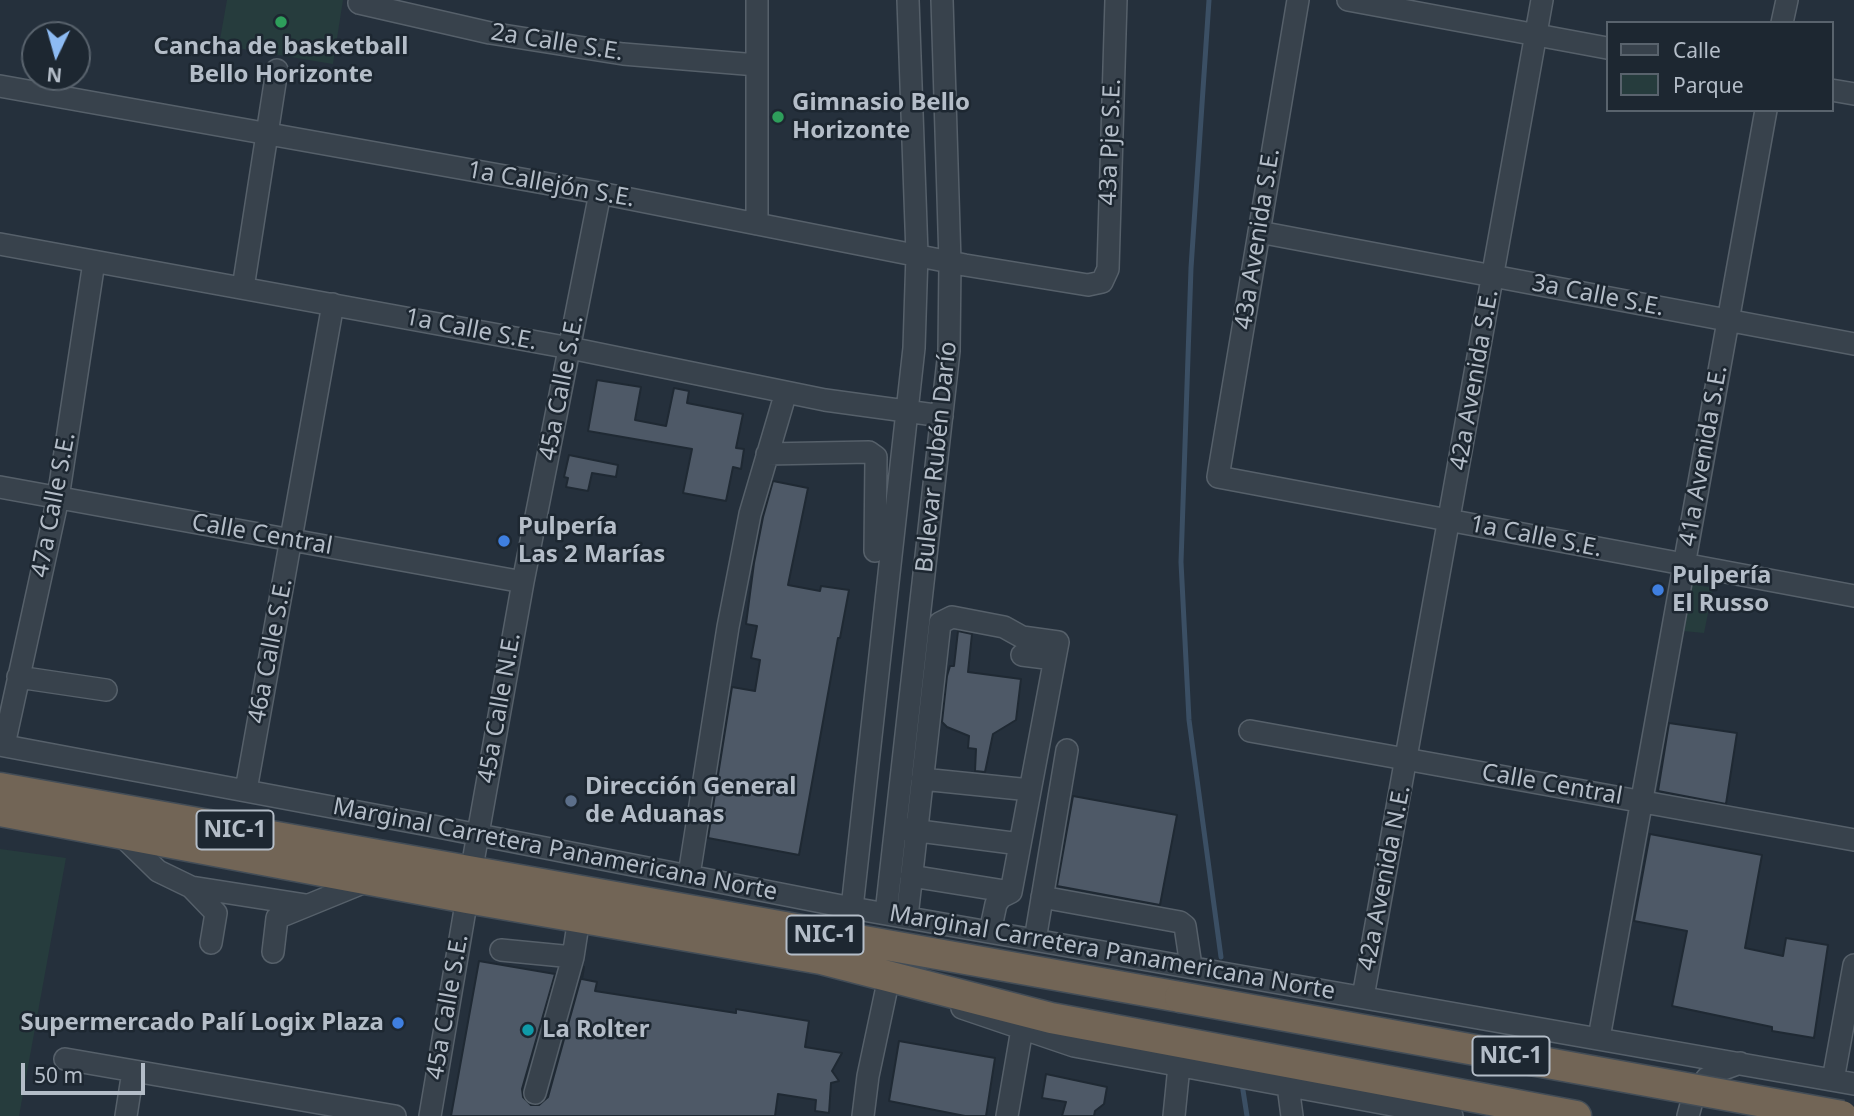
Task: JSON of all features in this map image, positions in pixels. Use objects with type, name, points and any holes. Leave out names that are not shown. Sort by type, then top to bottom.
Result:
[{"type":"highway","name":"NIC-1","points":[[0,788],[469,885],[1180,997],[1842,1116]]},
{"type":"highway","name":"NIC-1","points":[[0,811],[374,879],[469,885],[579,918],[821,959],[1051,1018],[1177,1054],[1576,1116]]},
{"type":"street","points":[[757,223],[758,0]]},
{"type":"street","name":"Bulevar Rubén Darío","points":[[852,908],[914,348],[917,254],[908,0]]},
{"type":"street","name":"Bulevar Rubén Darío","points":[[886,913],[906,830],[933,582],[942,416],[955,351],[943,0]]},
{"type":"street","name":"43a Pje S.E.","points":[[1101,282],[1108,269],[1115,0]]},
{"type":"street","name":"43a Avenida S.E.","points":[[1218,477],[1298,0]]},
{"type":"street","points":[[1348,0],[1605,48]]},
{"type":"street","name":"42a Avenida S.E.","points":[[1407,759],[1542,0]]},
{"type":"street","points":[[1782,21],[1787,0]]},
{"type":"street","name":"2a Calle S.E.","points":[[359,2],[490,33],[623,54],[757,65]]},
{"type":"street","points":[[243,288],[277,70]]},
{"type":"street","name":"1a Callejón S.E.","points":[[0,86],[600,193],[950,262],[1088,285],[1101,282]]},
{"type":"street","points":[[1833,90],[1854,94]]},
{"type":"street","name":"41a Avenida S.E.","points":[[1599,1038],[1766,112]]},
{"type":"street","name":"45a Calle S.E.","points":[[523,582],[600,193]]},
{"type":"street","name":"3a Calle S.E.","points":[[1259,232],[1854,344]]},
{"type":"street","name":"1a Calle S.E.","points":[[0,244],[570,348],[786,392],[942,416]]},
{"type":"street","name":"47a Calle S.E.","points":[[2,745],[58,498],[94,262]]},
{"type":"street","name":"46a Calle S.E.","points":[[246,790],[333,304]]},
{"type":"street","points":[[690,875],[727,627],[750,514],[786,392]]},
{"type":"street","points":[[768,454],[869,452],[876,457],[875,551]]},
{"type":"street","name":"1a Calle S.E.","points":[[1218,477],[1854,596]]},
{"type":"street","name":"Calle Central","points":[[0,488],[523,582]]},
{"type":"street","name":"45a Calle N.E.","points":[[477,835],[523,582]]},
{"type":"street","points":[[907,917],[911,876],[906,830],[922,779],[940,624],[952,617],[1004,626],[1022,637],[1058,642],[1011,892]]},
{"type":"street","points":[[1022,655],[1054,659]]},
{"type":"street","points":[[18,677],[106,690]]},
{"type":"street","name":"Calle Central","points":[[1250,731],[1854,840]]},
{"type":"street","name":"Marginal Carretera Panamericana Norte","points":[[2,745],[852,908],[1363,997],[1424,998],[1599,1038],[1843,1082]]},
{"type":"street","points":[[1035,940],[1067,750]]},
{"type":"street","name":"42a Avenida N.E.","points":[[1363,997],[1407,759]]},
{"type":"street","points":[[922,779],[1030,790]]},
{"type":"street","points":[[906,830],[1020,844]]},
{"type":"street","points":[[118,832],[158,871],[191,887],[307,905]]},
{"type":"street","name":"45a Calle S.E.","points":[[430,1116],[477,835]]},
{"type":"street","points":[[911,876],[1011,892]]},
{"type":"street","points":[[273,952],[277,918],[374,879]]},
{"type":"street","points":[[191,887],[216,912],[211,943]]},
{"type":"street","points":[[990,932],[992,912],[996,904],[1001,897],[1011,892]]},
{"type":"street","points":[[1042,897],[1180,922],[1185,926],[1191,967]]},
{"type":"street","points":[[535,1093],[573,957],[579,918]]},
{"type":"street","points":[[501,950],[573,957]]},
{"type":"street","points":[[821,959],[1074,1046],[1177,1054],[1241,1078],[1451,1116]]},
{"type":"street","points":[[1843,1082],[1854,965]]},
{"type":"street","points":[[863,1116],[868,1076],[888,982]]},
{"type":"street","points":[[1007,1116],[1023,1029]]},
{"type":"street","points":[[1174,1116],[1177,1054]]},
{"type":"street","points":[[65,1059],[319,1110],[395,1116]]},
{"type":"street","points":[[1688,1116],[1694,1094],[1707,1078],[1740,1063]]},
{"type":"street","points":[[126,1116],[133,1071]]},
{"type":"street","points":[[1288,1086],[1292,1116]]},
{"type":"green space","name":"Cancha de basketball Bello Horizonte","points":[[227,0],[343,0],[333,64],[219,45]]},
{"type":"green space","points":[[1691,584],[1713,588],[1704,633],[1683,631]]},
{"type":"green space","points":[[0,849],[66,858],[19,1116],[0,1116]]},
{"type":"building","points":[[597,380],[641,387],[635,420],[666,426],[674,388],[689,391],[687,403],[743,414],[736,448],[744,449],[741,469],[733,467],[726,501],[683,493],[692,449],[588,431]]},
{"type":"building","points":[[569,455],[618,465],[616,477],[592,473],[588,491],[566,487],[568,478],[564,477]]},
{"type":"building","points":[[773,481],[808,488],[788,585],[820,591],[821,586],[849,590],[799,855],[708,838],[732,687],[755,691],[760,660],[751,658],[757,626],[746,624],[754,563]]},
{"type":"building","points":[[958,631],[972,634],[968,672],[1021,679],[1016,720],[993,734],[985,772],[975,771],[976,749],[968,748],[969,736],[947,727],[942,722],[947,676],[950,666],[954,666]]},
{"type":"building","points":[[1669,723],[1737,733],[1726,804],[1658,791]]},
{"type":"building","points":[[1073,796],[1177,815],[1160,905],[1057,886]]},
{"type":"building","points":[[1650,834],[1762,855],[1745,948],[1783,956],[1786,938],[1828,945],[1814,1038],[1772,1031],[1772,1027],[1672,1006],[1687,931],[1634,921]]},
{"type":"building","points":[[479,961],[555,974],[522,1089],[523,1097],[531,1105],[539,1105],[548,1097],[584,967],[582,979],[597,982],[595,991],[736,1013],[736,1009],[809,1021],[805,1047],[842,1053],[832,1071],[839,1081],[831,1083],[829,1113],[815,1111],[816,1100],[778,1094],[775,1116],[451,1116]]},
{"type":"building","points":[[899,1041],[995,1058],[986,1116],[965,1116],[889,1101]]},
{"type":"building","points":[[1046,1074],[1107,1087],[1104,1104],[1095,1111],[1094,1116],[1062,1116],[1066,1102],[1042,1098]]},
{"type":"waterway","points":[[1209,0],[1191,268],[1181,562],[1189,720],[1221,957]]},
{"type":"waterway","points":[[1242,1084],[1247,1116]]},
{"type":"place","name":"Cancha de basketball Bello Horizonte","points":[[281,22]]},
{"type":"place","name":"Gimnasio Bello Horizonte","points":[[778,117]]},
{"type":"place","name":"Pulpería Las 2 Marías","points":[[504,541]]},
{"type":"place","name":"Pulpería El Russo","points":[[1658,590]]},
{"type":"place","name":"Dirección General de Aduanas","points":[[571,801]]},
{"type":"place","name":"Supermercado Palí Logix Plaza","points":[[398,1023]]},
{"type":"place","name":"La Rolter","points":[[528,1030]]}]
